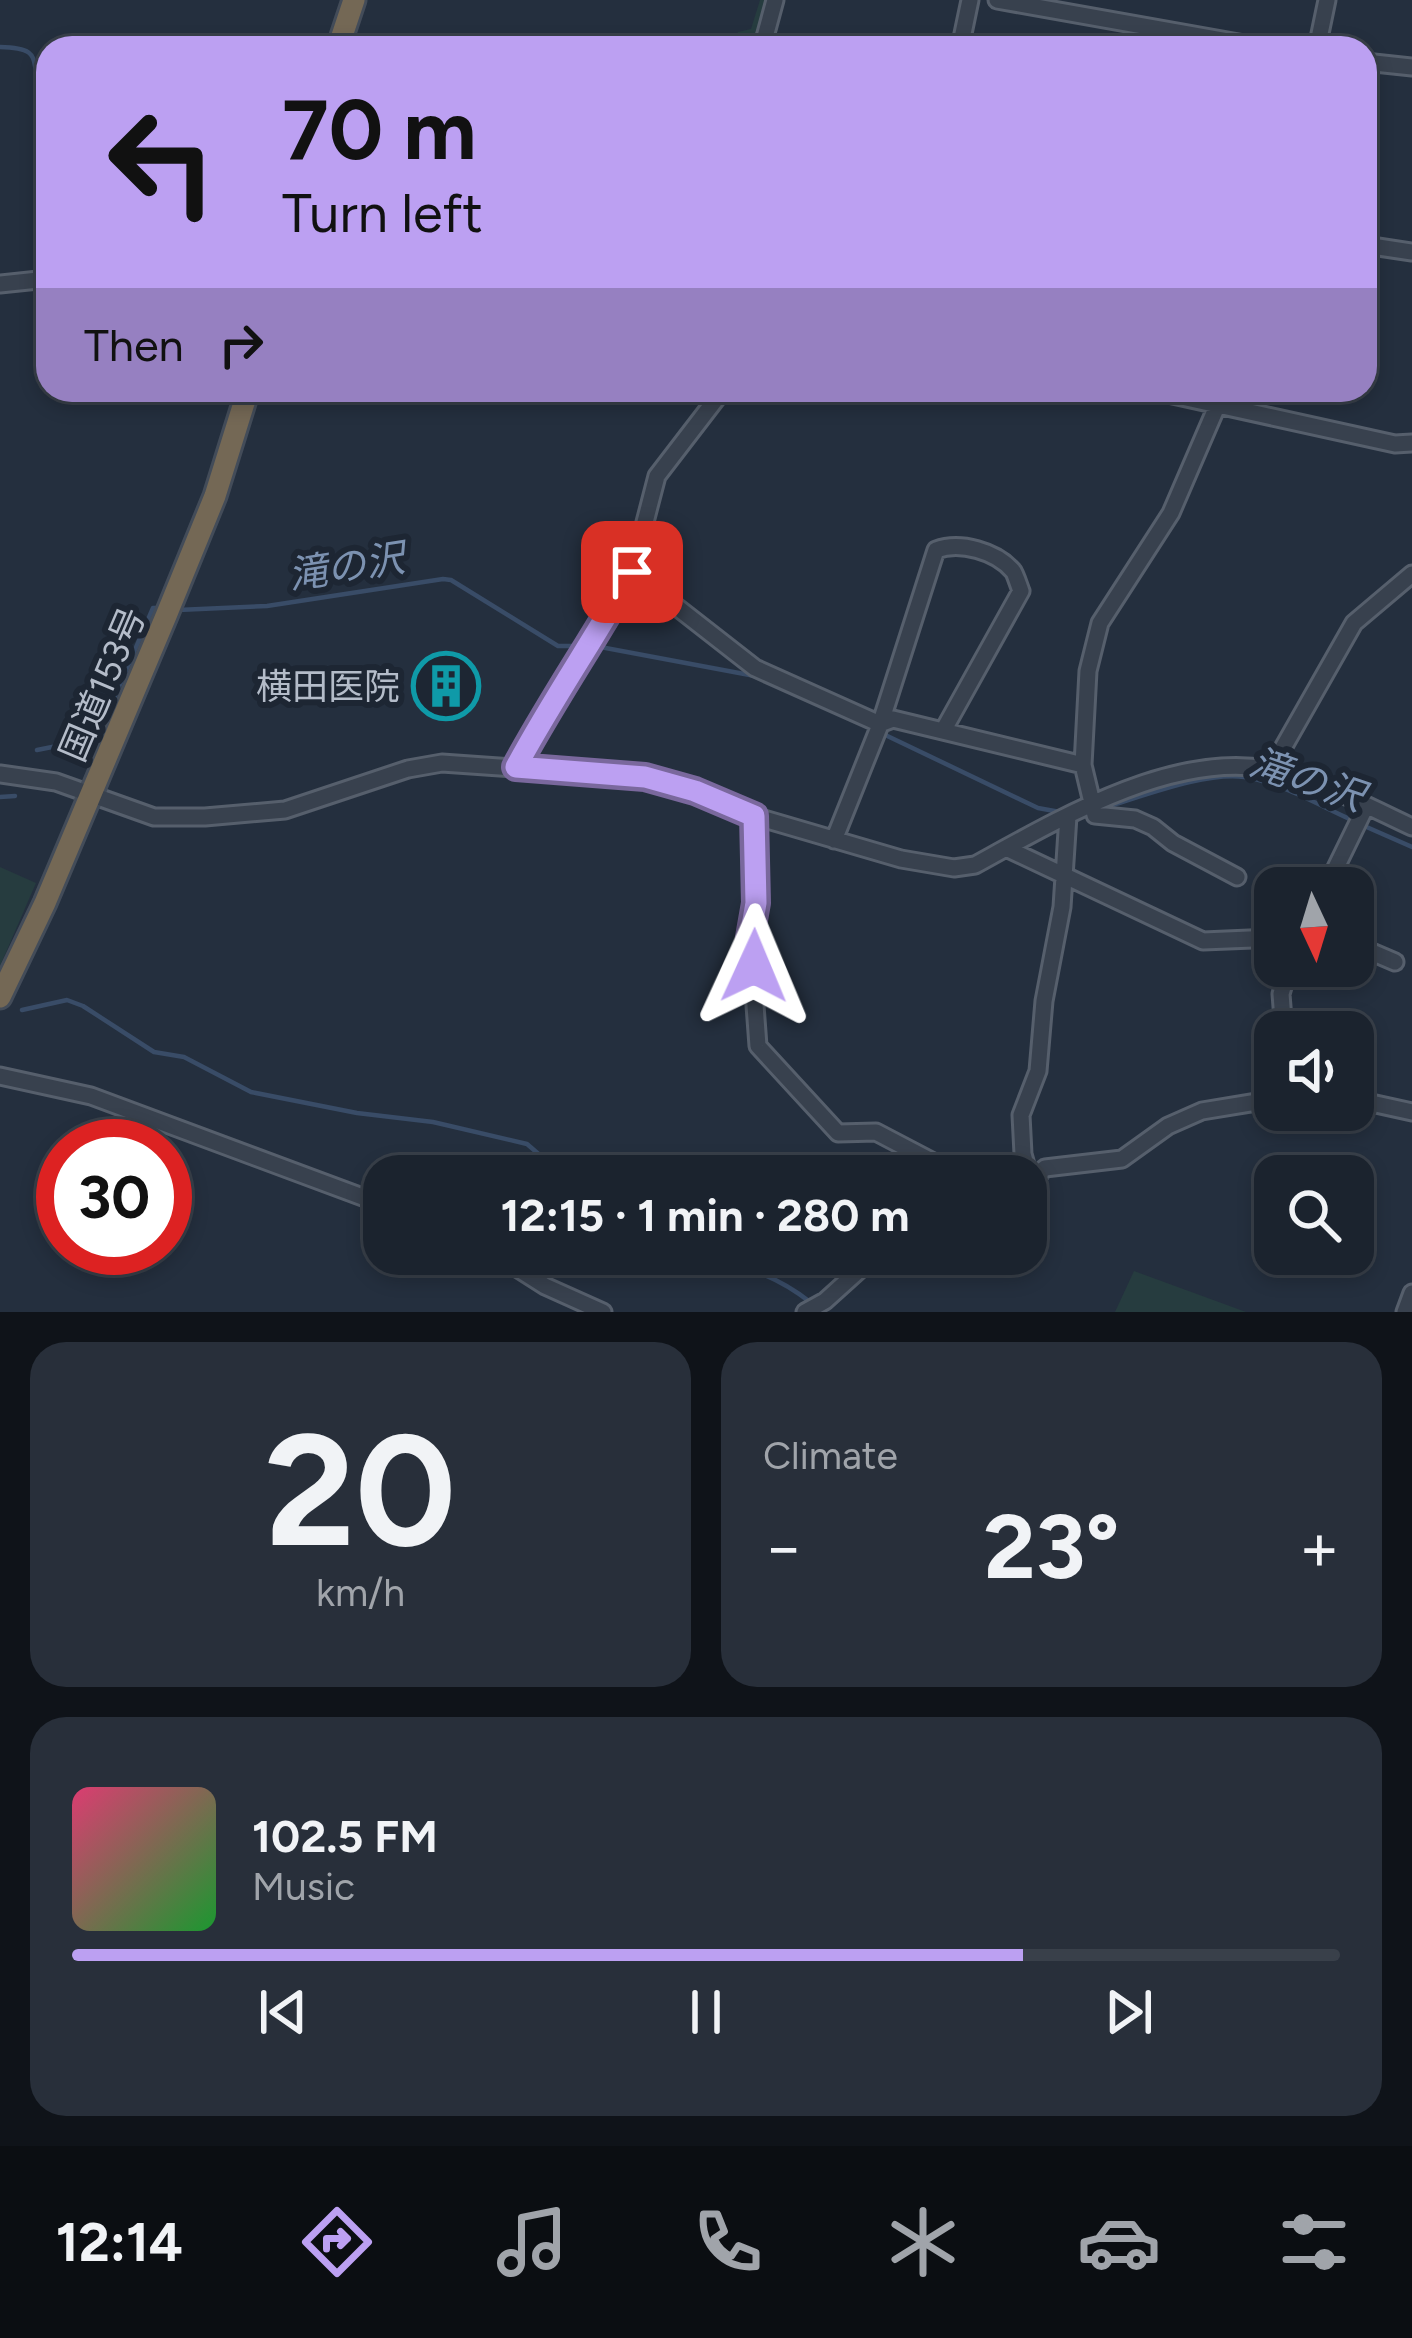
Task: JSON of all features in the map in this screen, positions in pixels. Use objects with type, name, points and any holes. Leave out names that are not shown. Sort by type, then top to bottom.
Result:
[{"type":"highway","points":[[342,36],[354,0]]},
{"type":"highway","name":"国道153号","points":[[2,990],[92,794],[169,608],[214,496],[244,402]]},
{"type":"street","points":[[766,36],[776,0]]},
{"type":"street","points":[[962,36],[970,0]]},
{"type":"street","points":[[998,0],[1200,36]]},
{"type":"street","points":[[1320,36],[1327,0]]},
{"type":"street","points":[[1377,63],[1412,67]]},
{"type":"street","points":[[1377,247],[1412,252]]},
{"type":"street","points":[[0,284],[36,280]]},
{"type":"street","points":[[516,767],[632,572],[658,476],[714,402]]},
{"type":"street","points":[[1220,402],[1171,513],[1100,622],[1088,671],[1083,765],[1095,815],[1135,819],[1237,878]]},
{"type":"street","points":[[1237,402],[1395,444],[1412,443]]},
{"type":"street","points":[[834,840],[878,730],[936,550],[952,544],[978,549],[1014,572],[1021,591],[943,731]]},
{"type":"street","points":[[632,572],[754,668],[878,730]]},
{"type":"street","points":[[1271,769],[1354,623],[1412,574]]},
{"type":"street","points":[[878,730],[893,719],[1083,765]]},
{"type":"street","points":[[0,774],[56,782],[154,817],[285,810],[422,766],[516,767],[645,777],[834,840],[954,868],[976,865],[1092,805],[1185,771],[1271,769],[1360,817],[1412,827]]},
{"type":"street","points":[[754,816],[756,903],[750,937],[758,1046],[838,1133],[876,1132],[920,1155]]},
{"type":"street","points":[[1023,1155],[1021,1114],[1038,1071],[1044,1000],[1062,907],[1068,816]]},
{"type":"street","points":[[1336,867],[1360,817]]},
{"type":"street","points":[[1006,848],[1203,941],[1254,939]]},
{"type":"street","points":[[1374,953],[1395,962]]},
{"type":"street","points":[[0,1076],[91,1096],[363,1197]]},
{"type":"street","points":[[1047,1168],[1122,1159],[1168,1126],[1202,1111],[1254,1102]]},
{"type":"street","points":[[1374,1104],[1412,1112]]},
{"type":"street","points":[[528,1275],[602,1312]]},
{"type":"street","points":[[813,1308],[853,1275]]},
{"type":"street","points":[[1405,1312],[1412,1293]]},
{"type":"green space","points":[[760,0],[769,0],[760,36],[736,36],[751,29]]},
{"type":"green space","points":[[0,867],[36,883],[0,966]]},
{"type":"green space","points":[[1134,1271],[1246,1312],[1115,1312]]},
{"type":"waterway","points":[[0,47],[26,51],[36,69]]},
{"type":"waterway","name":"滝の沢","points":[[178,610],[267,606],[443,579],[558,646],[584,646]]},
{"type":"waterway","name":"滝の沢","points":[[37,750],[97,738],[153,608],[161,608]]},
{"type":"waterway","name":"滝の沢","points":[[595,646],[755,676]]},
{"type":"waterway","name":"滝の沢","points":[[879,732],[1038,808],[1060,812]]},
{"type":"waterway","name":"滝の沢","points":[[1113,805],[1229,776],[1286,789],[1352,820]]},
{"type":"waterway","name":"滝の沢","points":[[0,797],[15,796]]},
{"type":"waterway","name":"滝の沢","points":[[1362,825],[1412,847]]},
{"type":"waterway","points":[[22,1010],[67,1000],[154,1052],[184,1057],[251,1092],[433,1122],[527,1144],[540,1155]]},
{"type":"waterway","points":[[764,1275],[810,1302]]},
{"type":"place","name":"横田医院","points":[[446,686]]},
{"type":"route","points":[[632,572],[516,767],[645,777],[695,791],[754,816],[756,903],[750,937],[754,966]]}]
